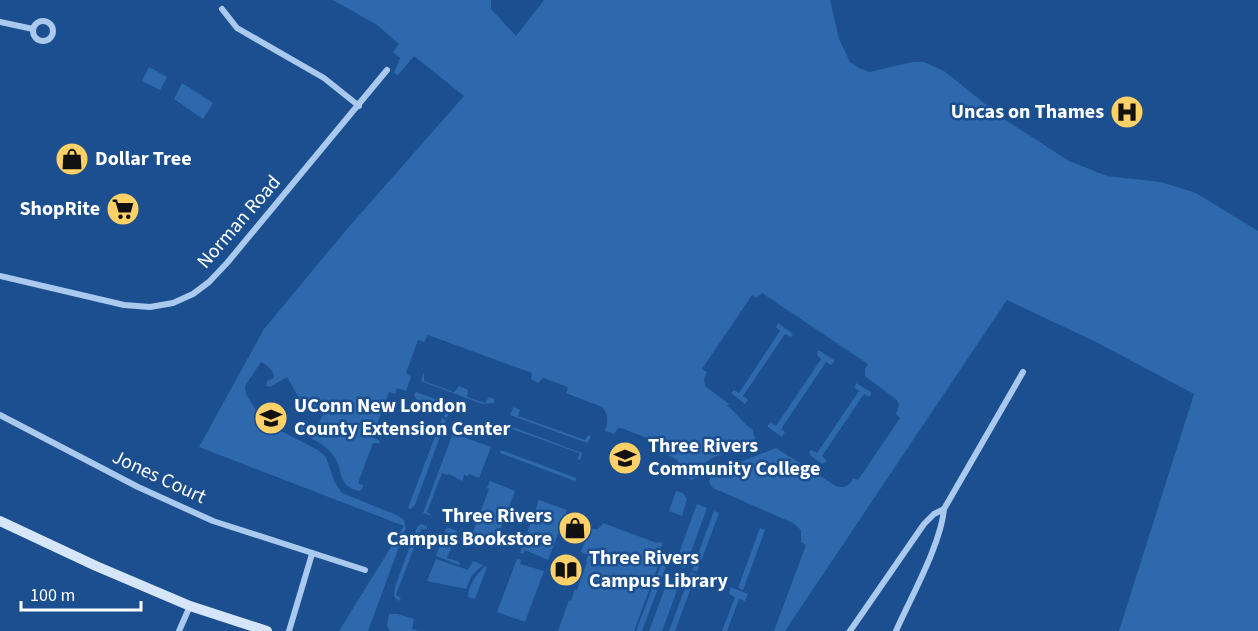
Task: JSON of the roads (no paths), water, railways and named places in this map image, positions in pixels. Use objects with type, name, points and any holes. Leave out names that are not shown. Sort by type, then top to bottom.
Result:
[{"type":"main road","points":[[0,521],[96,566],[190,606],[267,631]]},
{"type":"street","points":[[222,9],[237,28],[327,80],[359,106]]},
{"type":"street","points":[[0,22],[33,29]]},
{"type":"street","name":"Norman Road","points":[[0,276],[130,306],[163,306],[187,297],[209,282],[227,263],[387,70]]},
{"type":"street","points":[[896,631],[934,546],[945,509],[1023,372]]},
{"type":"street","name":"Jones Court","points":[[0,415],[138,487],[213,521],[365,570]]},
{"type":"street","points":[[850,631],[924,524],[934,514],[945,509]]},
{"type":"street","points":[[289,631],[312,554]]},
{"type":"street","points":[[179,631],[190,606]]},
{"type":"place","name":"Uncas on Thames","points":[[1127,112]]},
{"type":"place","name":"Dollar Tree","points":[[72,159]]},
{"type":"place","name":"ShopRite","points":[[123,209]]},
{"type":"place","name":"UConn New London County Extension Center","points":[[271,418]]},
{"type":"place","name":"Three Rivers Community College","points":[[625,458]]},
{"type":"place","name":"Three Rivers Campus Bookstore","points":[[575,528]]},
{"type":"place","name":"Three Rivers Campus Library","points":[[566,570]]}]
